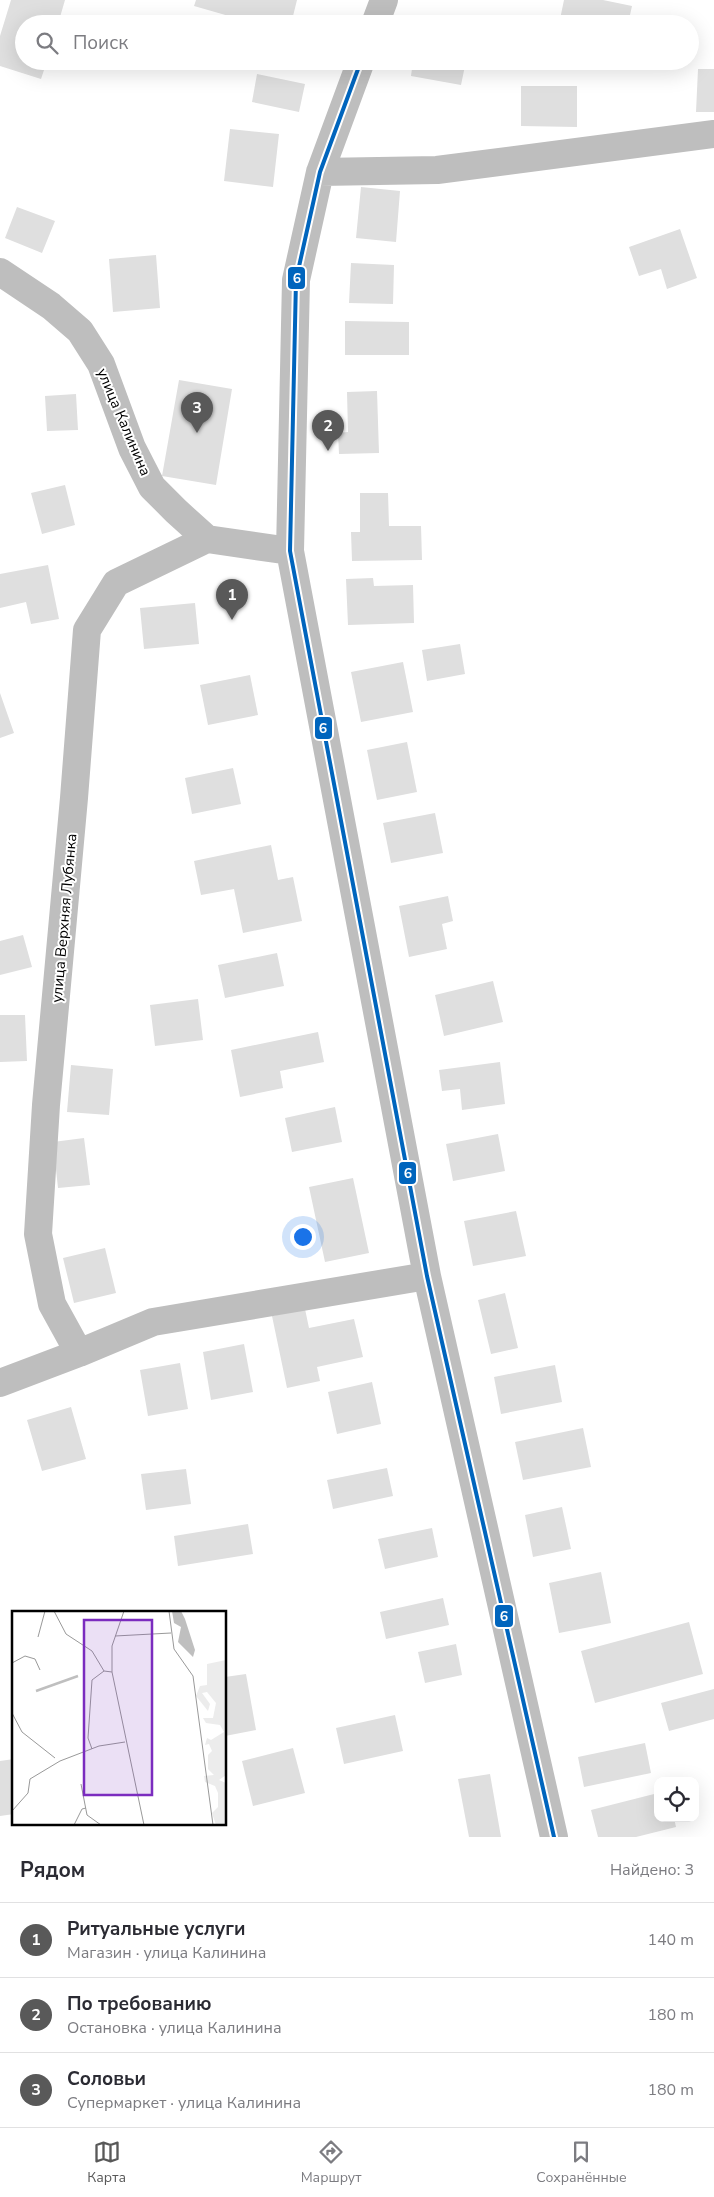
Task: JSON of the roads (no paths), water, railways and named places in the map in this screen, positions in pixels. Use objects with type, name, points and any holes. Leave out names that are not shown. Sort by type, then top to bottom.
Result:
[{"type":"street","points":[[379,15],[384,0]]},
{"type":"street","points":[[358,70],[320,172],[296,280],[290,552],[427,1276],[554,1837]]},
{"type":"street","points":[[320,172],[437,170],[714,134]]},
{"type":"street","name":"улица Калинина","points":[[0,272],[51,306],[80,331],[101,364],[132,448],[152,487],[207,539]]},
{"type":"street","points":[[207,539],[290,552]]},
{"type":"street","name":"улица Верхняя Лубянка","points":[[79,1353],[52,1304],[38,1234],[46,1105],[87,630],[116,583],[207,539]]},
{"type":"street","points":[[0,1383],[153,1322],[427,1276]]},
{"type":"place","name":"Соловьи","points":[[197,433]]},
{"type":"place","name":"По требованию","points":[[328,451]]},
{"type":"place","name":"Ритуальные услуги","points":[[232,620]]}]
